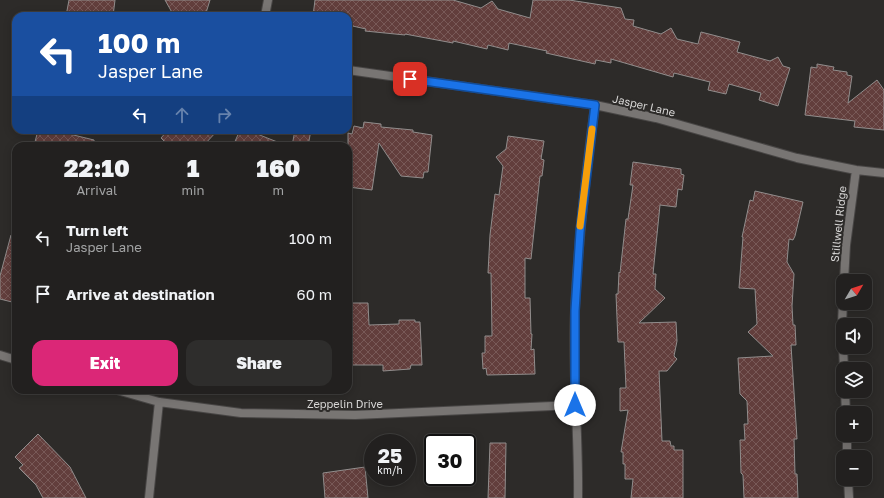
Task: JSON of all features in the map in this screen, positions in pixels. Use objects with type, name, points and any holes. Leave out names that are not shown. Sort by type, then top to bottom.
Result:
[{"type":"street","points":[[266,12],[268,0]]},
{"type":"street","name":"Jasper Lane","points":[[352,71],[595,105],[656,118],[797,158],[856,170],[884,173]]},
{"type":"street","points":[[578,498],[579,462],[575,405],[575,311],[580,232],[595,105]]},
{"type":"street","name":"Stillwell Ridge","points":[[844,274],[846,245],[856,170]]},
{"type":"street","points":[[843,310],[844,362]]},
{"type":"street","points":[[0,355],[12,359]]},
{"type":"street","name":"Zeppelin Drive","points":[[131,394],[159,402],[241,413],[355,415],[575,405]]},
{"type":"street","points":[[148,498],[159,402]]},
{"type":"street","points":[[848,486],[849,498]]},
{"type":"building","points":[[69,0],[115,0],[114,12],[67,12]]},
{"type":"building","points":[[165,0],[210,0],[206,12],[172,12]]},
{"type":"building","points":[[315,0],[453,0],[481,8],[492,1],[498,9],[530,18],[533,0],[569,0],[621,8],[625,19],[634,20],[633,26],[661,34],[671,28],[677,39],[698,44],[701,32],[740,42],[737,52],[770,61],[778,57],[783,66],[790,68],[778,106],[759,100],[761,93],[729,84],[726,94],[708,90],[710,82],[674,73],[673,77],[611,59],[611,63],[596,60],[595,64],[546,53],[547,51],[509,43],[508,50],[488,45],[487,49],[453,41],[453,43],[405,34],[365,31],[366,29],[352,26],[352,12],[314,12]]},
{"type":"building","points":[[817,64],[834,67],[833,70],[847,72],[847,75],[852,76],[848,103],[877,80],[884,90],[884,130],[854,127],[855,121],[805,115],[811,67],[817,68]]},
{"type":"building","points":[[364,122],[381,124],[381,127],[413,130],[413,132],[432,135],[428,172],[424,172],[423,178],[401,176],[379,143],[372,190],[352,188],[352,142],[348,142],[348,134],[352,134],[354,126],[363,128]]},
{"type":"building","points":[[37,134],[69,134],[94,140],[94,142],[35,142]]},
{"type":"building","points":[[164,134],[214,134],[207,142],[165,142],[161,138]]},
{"type":"building","points":[[238,134],[257,134],[277,142],[235,142]]},
{"type":"building","points":[[294,134],[310,134],[309,142],[293,142]]},
{"type":"building","points":[[508,136],[544,141],[541,159],[544,160],[542,176],[540,176],[531,259],[525,258],[525,298],[530,298],[532,334],[531,350],[534,349],[535,374],[487,375],[486,368],[483,369],[482,353],[485,353],[485,336],[492,336],[491,273],[488,273],[490,235],[495,194],[499,195],[503,166],[496,157],[506,149]]},
{"type":"building","points":[[633,162],[681,169],[681,174],[684,175],[682,190],[678,189],[676,207],[660,205],[653,274],[656,274],[655,289],[665,298],[639,323],[676,322],[677,341],[674,356],[677,359],[667,371],[659,371],[662,441],[670,441],[671,446],[674,446],[674,450],[683,450],[683,498],[631,498],[633,479],[625,479],[625,464],[623,464],[623,452],[621,452],[628,410],[620,411],[620,388],[626,388],[624,342],[618,342],[616,294],[618,294],[619,272],[620,273],[626,219],[628,219],[633,185],[630,185]]},
{"type":"building","points":[[755,191],[803,202],[795,236],[793,240],[789,239],[787,262],[794,274],[792,306],[796,345],[791,345],[797,439],[794,439],[795,474],[797,474],[798,498],[744,498],[743,475],[741,473],[740,440],[745,440],[744,424],[748,424],[747,401],[740,394],[738,358],[773,356],[748,332],[757,324],[755,289],[739,288],[742,237],[750,200],[753,201]]},
{"type":"building","points":[[12,235],[12,302],[0,299],[0,276]]},
{"type":"building","points":[[352,303],[368,303],[369,325],[399,324],[399,320],[415,320],[415,322],[420,322],[422,365],[411,365],[410,369],[383,371],[383,365],[352,365]]},
{"type":"building","points":[[38,434],[70,467],[86,498],[43,498],[36,485],[19,468],[23,465],[15,457]]},
{"type":"building","points":[[490,443],[506,443],[505,498],[488,498]]},
{"type":"building","points":[[364,467],[364,486],[367,486],[368,498],[325,498],[323,473]]},
{"type":"slow traffic","points":[[580,226],[592,129]]},
{"type":"route","points":[[410,79],[595,105],[581,216],[575,311],[575,405]]}]
